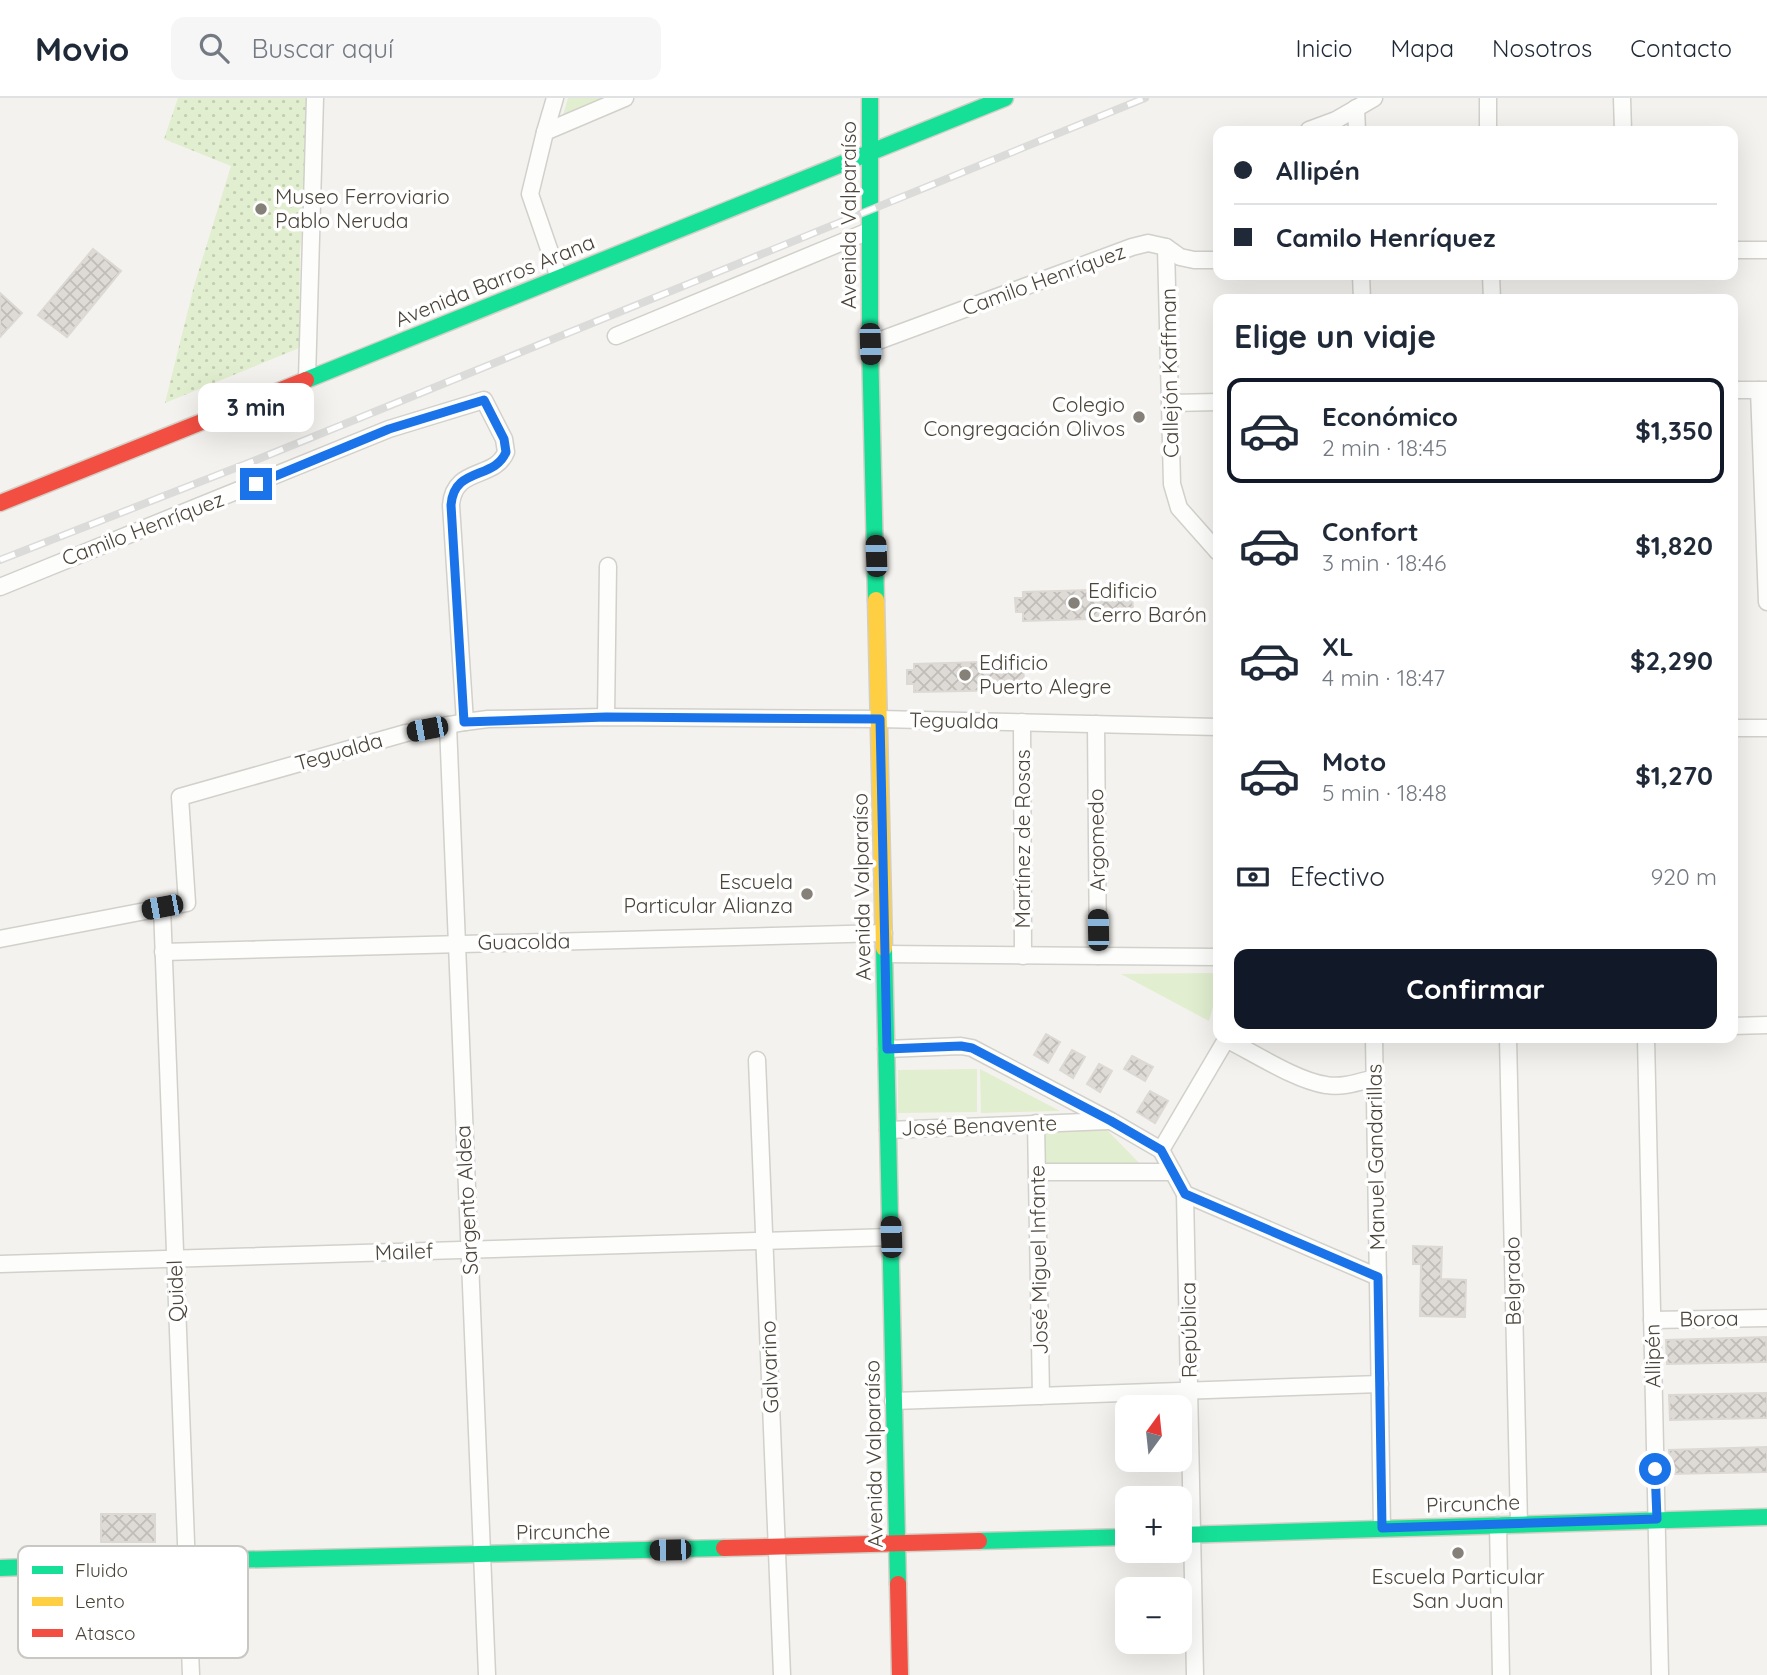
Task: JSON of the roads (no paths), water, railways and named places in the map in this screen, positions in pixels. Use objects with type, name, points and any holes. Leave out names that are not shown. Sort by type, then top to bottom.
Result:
[{"type":"main road","name":"Avenida Valparaíso","points":[[870,98],[870,344],[900,1675]]},
{"type":"main road","name":"Avenida Barros Arana","points":[[0,503],[1005,98]]},
{"type":"main road","name":"Pircunche","points":[[1192,1535],[1767,1517]]},
{"type":"main road","name":"Pircunche","points":[[248,1560],[1115,1537]]},
{"type":"main road","name":"Pircunche","points":[[0,1568],[18,1567]]},
{"type":"street","points":[[307,379],[315,98]]},
{"type":"street","points":[[555,98],[530,194],[559,278]]},
{"type":"street","points":[[545,132],[625,98]]},
{"type":"street","points":[[1320,126],[1336,120],[1374,98]]},
{"type":"street","points":[[1488,98],[1488,126]]},
{"type":"street","points":[[1622,98],[1623,126]]},
{"type":"street","points":[[1356,108],[1357,126]]},
{"type":"street","points":[[616,336],[869,231]]},
{"type":"street","name":"Camilo Henríquez","points":[[870,344],[1148,243],[1166,247],[1180,257],[1213,260]]},
{"type":"street","name":"Callejón Kaffman","points":[[1166,247],[1172,484],[1179,508],[1213,546]]},
{"type":"street","points":[[1738,250],[1767,250]]},
{"type":"street","points":[[1738,390],[1763,390],[1767,602]]},
{"type":"street","name":"Camilo Henríquez","points":[[0,587],[389,429],[484,400]]},
{"type":"street","name":"Sargento Aldea","points":[[484,400],[504,439],[506,452],[498,464],[460,483],[452,497],[451,505],[456,723],[456,943],[487,1675]]},
{"type":"street","points":[[1172,403],[1213,402]]},
{"type":"street","points":[[606,717],[608,566]]},
{"type":"street","name":"Tegualda","points":[[162,907],[187,903],[180,797],[406,733],[456,723],[606,717],[880,719],[1213,727]]},
{"type":"street","name":"Martínez de Rosas","points":[[1022,722],[1023,956]]},
{"type":"street","name":"Argomedo","points":[[1096,724],[1098,956]]},
{"type":"street","points":[[1738,728],[1767,728]]},
{"type":"street","points":[[0,939],[162,907]]},
{"type":"street","name":"Quidel","points":[[162,907],[186,1546]]},
{"type":"street","name":"Guacolda","points":[[163,952],[884,933]]},
{"type":"street","points":[[885,954],[1213,957]]},
{"type":"street","points":[[1738,1026],[1767,1025]]},
{"type":"street","points":[[1161,1150],[1223,1043]]},
{"type":"street","points":[[1236,1043],[1308,1080],[1327,1086],[1375,1078]]},
{"type":"street","name":"Manuel Gandarillas","points":[[1374,1043],[1382,1528]]},
{"type":"street","name":"Belgrado","points":[[1508,1043],[1519,1524]]},
{"type":"street","name":"Allipén","points":[[1646,1043],[1660,1675]]},
{"type":"street","name":"José Benavente","points":[[887,1049],[961,1046],[972,1048],[1161,1150],[1185,1194]]},
{"type":"street","name":"Galvarino","points":[[757,1060],[782,1675]]},
{"type":"street","name":"José Benavente","points":[[888,1130],[1111,1121]]},
{"type":"street","name":"José Miguel Infante","points":[[1036,1124],[1041,1396]]},
{"type":"street","points":[[1037,1172],[1174,1172]]},
{"type":"street","points":[[1185,1194],[1378,1277]]},
{"type":"street","name":"República","points":[[1185,1194],[1190,1390],[1188,1486]]},
{"type":"street","name":"Mailef","points":[[0,1264],[891,1237]]},
{"type":"street","name":"Boroa","points":[[1652,1320],[1767,1318]]},
{"type":"street","points":[[893,1401],[1380,1384]]},
{"type":"street","points":[[1497,1525],[1501,1675]]},
{"type":"street","name":"República","points":[[1189,1563],[1195,1675]]},
{"type":"railway","points":[[0,560],[261,458],[1145,98]]},
{"type":"place","name":"Museo Ferroviario Pablo Neruda","points":[[261,209]]},
{"type":"place","name":"Colegio Congregación Olivos","points":[[1139,417]]},
{"type":"place","name":"Edificio Cerro Barón","points":[[1074,603]]},
{"type":"place","name":"Edificio Puerto Alegre","points":[[965,675]]},
{"type":"place","name":"Escuela Particular Alianza","points":[[807,894]]},
{"type":"place","name":"Escuela Particular San Juan","points":[[1458,1553]]}]
